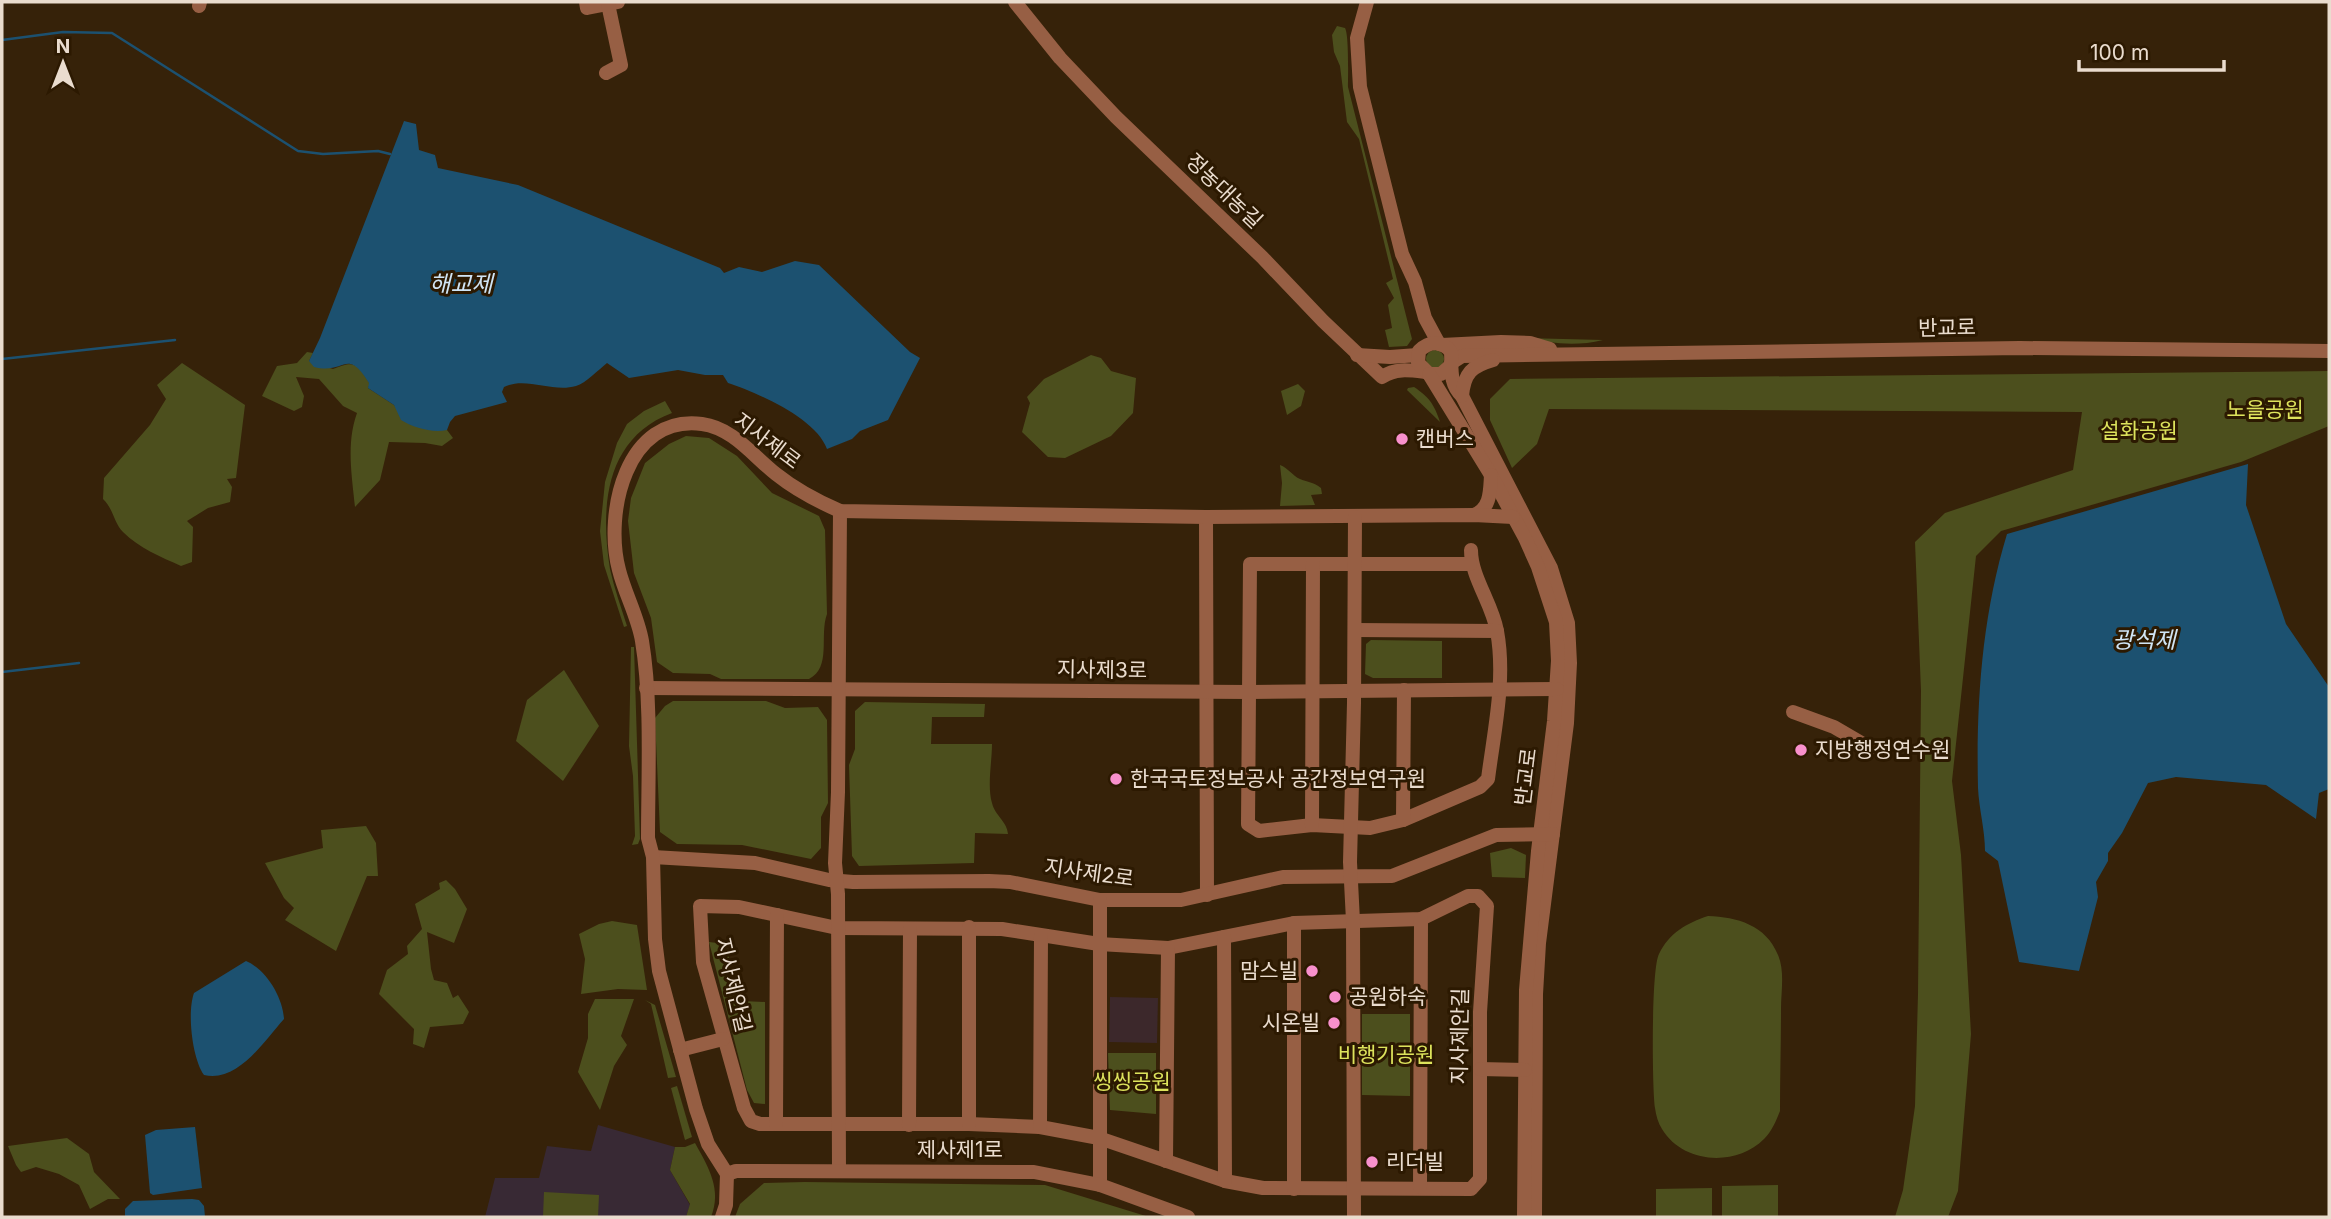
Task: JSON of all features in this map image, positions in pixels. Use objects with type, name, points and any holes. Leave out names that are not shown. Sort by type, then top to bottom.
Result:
[{"type":"street","points":[[586,2],[587,8],[613,3],[621,65],[606,74]]},
{"type":"street","name":"정농대농길","points":[[1015,2],[1060,58],[1116,117],[1262,257],[1378,374]]},
{"type":"street","points":[[1367,2],[1357,38],[1360,87],[1402,254],[1415,282],[1425,318],[1441,344],[1451,352],[1451,364],[1441,374],[1397,370],[1378,374]]},
{"type":"street","points":[[1402,254],[1401,260],[1422,339],[1418,363],[1427,373]]},
{"type":"street","name":"반교로","points":[[1441,344],[1530,343],[1565,352]]},
{"type":"street","points":[[1357,355],[1390,357],[1420,351],[1430,344],[1441,344]]},
{"type":"street","name":"반교로","points":[[1524,1217],[1529,942],[1569,701],[1569,623],[1551,568],[1462,396],[1455,390],[1451,364],[1462,356],[1565,352],[2020,348],[2329,352]]},
{"type":"street","points":[[1462,396],[1468,372],[1474,366],[1502,355]]},
{"type":"street","points":[[1378,374],[1390,357]]},
{"type":"street","name":"반교로","points":[[1427,373],[1514,517],[1538,567],[1556,622],[1557,689],[1536,994],[1535,1217]]},
{"type":"street","name":"지사제로","points":[[727,1174],[708,1144],[659,971],[654,939],[653,857],[648,838],[646,688],[642,639],[618,569],[615,528],[621,486],[639,448],[655,434],[678,425],[702,424],[719,429],[733,436],[777,475],[805,495],[840,512],[1206,517],[1514,517]]},
{"type":"street","points":[[1474,515],[1486,505],[1490,494],[1491,475]]},
{"type":"street","points":[[839,1171],[838,881],[835,863],[840,512]]},
{"type":"street","points":[[1206,517],[1207,895]]},
{"type":"street","points":[[1354,517],[1350,862],[1353,921],[1354,1217]]},
{"type":"street","points":[[1471,557],[1494,615],[1500,653],[1499,690],[1488,779],[1480,786],[1403,820],[1370,828],[1312,825],[1259,831],[1248,824],[1250,564],[1355,564],[1471,557]]},
{"type":"street","points":[[1312,825],[1313,565]]},
{"type":"street","points":[[1354,630],[1497,631]]},
{"type":"street","name":"지사제3로","points":[[646,688],[1206,692],[1557,689]]},
{"type":"street","points":[[1403,820],[1404,690]]},
{"type":"street","points":[[1793,712],[1834,727],[1870,748]]},
{"type":"street","name":"지사제2로","points":[[653,857],[755,863],[838,881],[860,883],[989,881],[1100,900],[1181,900],[1283,877],[1392,876],[1496,835],[1547,834]]},
{"type":"street","name":"지사제안길","points":[[1468,896],[1478,896],[1486,906],[1480,1012],[1480,1179],[1471,1189],[1263,1188],[1225,1181],[1099,1138],[1040,1127],[969,1124],[760,1124],[751,1121],[744,1108],[723,1039],[703,962],[701,943],[701,906],[739,906],[837,928],[969,927],[1009,930],[1099,944],[1168,948],[1294,923],[1421,919],[1468,896]]},
{"type":"street","points":[[1100,900],[1100,1185]]},
{"type":"street","name":"지사제안길","points":[[776,1124],[777,915]]},
{"type":"street","name":"지사제안길","points":[[1420,1187],[1421,919]]},
{"type":"street","points":[[1294,923],[1294,1189]]},
{"type":"street","points":[[969,927],[969,1124]]},
{"type":"street","points":[[909,1125],[910,929]]},
{"type":"street","points":[[1040,1127],[1041,936]]},
{"type":"street","points":[[1224,937],[1225,1181]]},
{"type":"street","points":[[1166,1161],[1168,948]]},
{"type":"street","points":[[680,1050],[723,1039]]},
{"type":"street","points":[[1480,1069],[1525,1070]]},
{"type":"street","name":"제사제1로","points":[[727,1174],[736,1171],[1015,1171],[1100,1185],[1188,1217]]},
{"type":"street","points":[[722,1217],[726,1205],[727,1174]]},
{"type":"shaded area","points":[[1110,997],[1158,998],[1157,1043],[1109,1042]]},
{"type":"shaded area","points":[[598,1125],[675,1147],[670,1170],[690,1205],[686,1217],[485,1217],[495,1178],[539,1178],[547,1146],[591,1151]]},
{"type":"green space","points":[[1337,26],[1345,28],[1346,32],[1348,87],[1412,339],[1407,346],[1389,347],[1385,330],[1392,328],[1388,305],[1394,298],[1386,283],[1393,279],[1359,139],[1347,122],[1340,66],[1334,52],[1332,35]]},
{"type":"green space","points":[[1522,338],[1603,340],[1572,344]]},
{"type":"green space","points":[[1435,350],[1441,353],[1444,359],[1441,365],[1435,368],[1429,365],[1426,359],[1429,353]]},
{"type":"green space","points":[[307,352],[313,353],[309,361],[333,369],[355,365],[370,384],[368,388],[394,405],[409,424],[430,430],[447,430],[453,438],[442,446],[389,442],[380,480],[355,507],[351,448],[357,413],[343,406],[319,379],[296,377],[304,396],[302,407],[294,411],[262,396],[277,366],[297,363]]},
{"type":"green space","points":[[1091,355],[1101,358],[1111,371],[1136,378],[1133,413],[1111,436],[1065,458],[1048,457],[1022,432],[1030,403],[1027,397],[1044,379]]},
{"type":"green space","points":[[182,363],[245,405],[236,478],[227,479],[232,487],[230,502],[208,508],[187,521],[193,527],[192,562],[181,566],[129,538],[103,499],[104,478],[150,425],[166,399],[157,385]]},
{"type":"green space","name":"설화공원","points":[[2329,371],[2329,426],[2241,462],[2001,531],[1976,556],[1952,781],[1961,855],[1971,1034],[1958,1191],[1948,1217],[1895,1217],[1903,1190],[1915,1106],[1921,691],[1915,542],[1945,513],[2073,470],[2082,412],[1549,409],[1537,444],[1512,468],[1490,420],[1490,399],[1510,379]]},
{"type":"green space","points":[[1298,384],[1305,391],[1301,406],[1287,415],[1281,391]]},
{"type":"green space","points":[[1414,387],[1424,394],[1436,410],[1440,422],[1407,390]]},
{"type":"green space","points":[[665,401],[672,413],[650,424],[633,439],[620,457],[612,477],[608,499],[607,546],[610,569],[627,626],[624,627],[604,565],[600,531],[605,482],[617,443],[627,424],[644,411]]},
{"type":"green space","points":[[686,436],[709,438],[737,456],[772,493],[819,516],[825,530],[827,614],[823,659],[816,674],[809,679],[721,679],[710,674],[673,673],[657,662],[651,618],[634,573],[628,521],[631,498],[645,463],[669,444]]},
{"type":"green space","points":[[1280,465],[1297,478],[1321,488],[1322,494],[1311,495],[1315,505],[1280,506]]},
{"type":"green space","points":[[1371,640],[1442,641],[1442,678],[1373,678],[1365,674],[1366,644]]},
{"type":"green space","points":[[631,647],[634,647],[640,839],[638,844],[632,845],[635,836],[629,746]]},
{"type":"green space","points":[[564,670],[599,726],[563,781],[516,741],[527,700]]},
{"type":"green space","points":[[673,701],[766,701],[785,708],[818,707],[827,720],[828,803],[821,817],[821,848],[811,859],[742,845],[677,844],[660,832],[655,718]]},
{"type":"green space","points":[[865,702],[985,704],[984,717],[932,717],[931,744],[992,744],[991,796],[994,808],[1006,825],[1008,834],[975,833],[974,863],[859,866],[852,856],[849,765],[855,749],[855,711]]},
{"type":"green space","points":[[366,826],[376,843],[378,876],[367,876],[336,951],[285,920],[294,908],[284,898],[265,863],[323,848],[321,830]]},
{"type":"green space","points":[[1511,848],[1526,855],[1525,878],[1492,877],[1490,853]]},
{"type":"green space","points":[[446,880],[467,909],[454,943],[427,932],[431,969],[434,980],[447,983],[453,998],[458,995],[469,1012],[463,1024],[430,1027],[424,1048],[413,1044],[414,1029],[379,994],[387,970],[408,954],[407,946],[422,929],[415,904],[440,889],[439,883]]},
{"type":"green space","points":[[1708,916],[1740,921],[1766,936],[1778,955],[1782,975],[1780,1111],[1772,1129],[1752,1148],[1739,1154],[1710,1158],[1696,1155],[1671,1141],[1658,1122],[1655,1111],[1653,1054],[1653,1004],[1659,954],[1679,930]]},
{"type":"green space","points":[[612,921],[637,925],[647,990],[618,989],[581,994],[585,959],[579,934]]},
{"type":"green space","points":[[709,942],[725,944],[742,1001],[765,1002],[765,1104],[754,1103],[747,1090]]},
{"type":"green space","points":[[595,999],[634,999],[621,1036],[627,1045],[614,1066],[600,1110],[578,1072],[588,1038],[588,1014]]},
{"type":"green space","points":[[645,1000],[655,1005],[676,1077],[668,1078],[651,1004]]},
{"type":"green space","name":"비행기공원","points":[[1362,1014],[1410,1014],[1410,1096],[1362,1095]]},
{"type":"green space","name":"씽씽공원","points":[[1108,1053],[1156,1053],[1156,1114],[1110,1110]]},
{"type":"green space","points":[[677,1086],[692,1137],[685,1140],[671,1088]]},
{"type":"green space","points":[[67,1138],[89,1154],[94,1172],[120,1199],[108,1199],[90,1209],[79,1185],[59,1174],[36,1167],[21,1172],[8,1146]]},
{"type":"green space","points":[[695,1143],[709,1170],[714,1188],[711,1217],[686,1217],[690,1204],[670,1170],[675,1147]]},
{"type":"green space","points":[[764,1183],[1045,1185],[1149,1217],[735,1217],[740,1204]]},
{"type":"green space","points":[[1778,1185],[1778,1217],[1722,1217],[1722,1186]]},
{"type":"green space","points":[[1712,1188],[1712,1217],[1656,1217],[1656,1189]]},
{"type":"green space","points":[[544,1192],[599,1195],[598,1217],[543,1217]]},
{"type":"water","name":"해교제","points":[[404,121],[416,124],[419,150],[435,155],[438,168],[518,185],[720,268],[724,273],[739,267],[762,272],[795,261],[819,265],[910,352],[920,358],[888,420],[827,449],[821,438],[799,417],[770,400],[728,383],[723,375],[678,370],[629,378],[607,363],[576,386],[558,388],[521,383],[504,387],[502,392],[507,402],[455,416],[447,430],[435,431],[401,420],[394,405],[368,388],[369,383],[355,366],[345,364],[333,368],[314,367],[309,361]]},
{"type":"water","name":"광석제","points":[[2248,464],[2246,505],[2286,624],[2329,687],[2329,789],[2319,793],[2316,819],[2266,785],[2176,777],[2148,783],[2122,833],[2108,853],[2108,861],[2096,882],[2098,897],[2079,971],[2019,962],[1998,861],[1985,851],[1978,788],[1982,660],[1998,565],[2007,534]]},
{"type":"water","points":[[246,961],[267,978],[281,1002],[284,1019],[239,1067],[216,1076],[204,1075],[196,1058],[192,1035],[191,1011],[194,993]]},
{"type":"water","points":[[195,1127],[202,1188],[153,1195],[150,1193],[145,1135],[156,1130]]},
{"type":"water","points":[[199,1200],[204,1206],[205,1217],[125,1217],[125,1209],[133,1201]]},
{"type":"waterway","points":[[2,40],[63,32],[112,33],[298,151],[323,154],[378,151],[390,154]]},
{"type":"waterway","points":[[2,359],[175,340]]},
{"type":"waterway","points":[[2,672],[79,663]]},
{"type":"place","name":"캔버스","points":[[1402,439]]},
{"type":"place","name":"지방행정연수원","points":[[1801,750]]},
{"type":"place","name":"한국국토정보공사 공간정보연구원","points":[[1116,779]]},
{"type":"place","name":"맘스빌","points":[[1312,971]]},
{"type":"place","name":"공원하숙","points":[[1335,997]]},
{"type":"place","name":"시온빌","points":[[1334,1023]]},
{"type":"place","name":"리더빌","points":[[1372,1162]]},
{"type":"park label","name":"노을공원","points":[[2265,410]]}]
